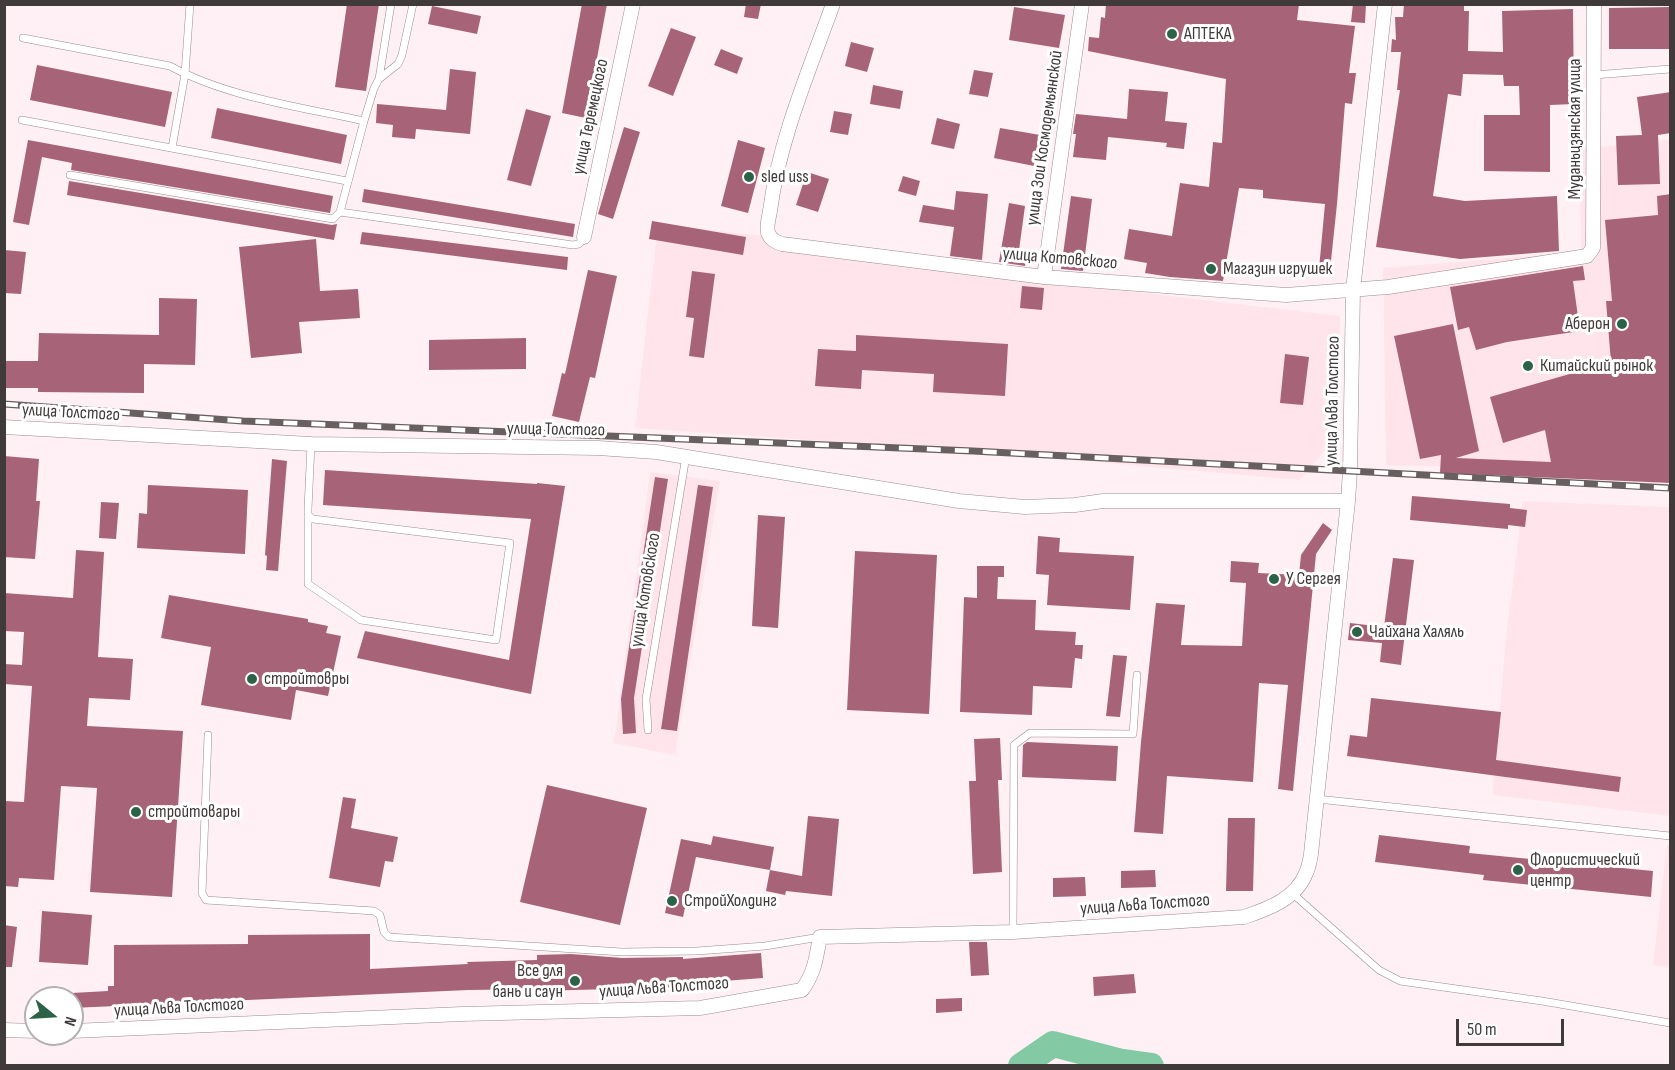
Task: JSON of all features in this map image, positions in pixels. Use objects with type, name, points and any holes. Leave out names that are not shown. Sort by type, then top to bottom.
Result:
[{"type":"street","name":"улица Теремецкого","points":[[584,237],[633,4]]},
{"type":"street","name":"улица Котовского","points":[[833,4],[781,150],[767,230],[774,241],[782,244],[1044,277],[1286,295],[1388,287],[1581,258],[1590,253]]},
{"type":"street","name":"улица Зои Космодемьянской","points":[[1044,277],[1082,4]]},
{"type":"street","name":"улица Льва Толстого","points":[[84,1030],[462,1014],[700,1008],[802,990],[815,969],[820,937],[1014,932],[1244,917],[1267,909],[1293,894],[1306,874],[1311,854],[1348,501],[1353,290],[1385,4]]},
{"type":"street","name":"Муданьцзянская улица","points":[[1590,253],[1593,248],[1594,4]]},
{"type":"street","name":"улица Толстого","points":[[4,427],[311,444],[598,448],[656,452],[959,501],[1025,507],[1075,505],[1103,501],[1348,501]]},
{"type":"street","points":[[4,1030],[24,1030]]},
{"type":"lane","points":[[172,148],[185,74],[190,4]]},
{"type":"lane","points":[[70,175],[333,219],[340,212],[364,121],[379,79],[391,4]]},
{"type":"lane","points":[[379,79],[398,64],[413,4]]},
{"type":"lane","points":[[23,38],[170,66],[233,92],[364,121]]},
{"type":"lane","points":[[1594,75],[1671,69]]},
{"type":"lane","points":[[22,120],[347,181]]},
{"type":"lane","points":[[340,212],[573,245],[579,244],[584,237]]},
{"type":"lane","points":[[308,515],[313,519],[510,543],[496,640],[361,620],[308,584],[308,515],[311,444]]},
{"type":"lane","name":"улица Котовского","points":[[648,730],[646,699],[686,456]]},
{"type":"lane","points":[[1014,932],[1014,745],[1030,733],[1133,734],[1137,675]]},
{"type":"lane","points":[[208,735],[202,893],[206,900],[374,911],[380,915],[384,932],[389,937],[622,952],[697,951],[765,946],[820,937]]},
{"type":"lane","points":[[1317,799],[1671,836]]},
{"type":"lane","points":[[1293,894],[1379,970],[1400,981],[1542,1001],[1671,1023]]},
{"type":"shaded area","name":"Китайский рынок","points":[[1670,140],[1670,472],[1386,465],[1383,268],[1581,252],[1580,149]]},
{"type":"shaded area","points":[[658,224],[799,240],[907,265],[1340,316],[1338,435],[1300,480],[973,451],[635,428]]},
{"type":"shaded area","points":[[650,472],[720,481],[675,755],[614,743]]},
{"type":"shaded area","points":[[1523,501],[1670,507],[1670,816],[1493,795],[1505,648]]},
{"type":"shaded area","points":[[1667,845],[1670,846],[1670,967],[1653,965]]},
{"type":"building","points":[[347,4],[379,4],[366,91],[335,87]]},
{"type":"building","points":[[582,4],[607,4],[586,118],[562,113]]},
{"type":"building","points":[[746,4],[761,4],[758,19],[744,17]]},
{"type":"building","points":[[1106,4],[1299,4],[1297,20],[1355,26],[1349,73],[1356,73],[1352,104],[1345,103],[1330,270],[1319,269],[1325,204],[1263,198],[1263,190],[1239,188],[1223,281],[1145,273],[1147,263],[1124,259],[1129,229],[1172,236],[1180,183],[1209,187],[1213,142],[1222,143],[1226,79],[1088,51],[1089,37],[1099,38],[1101,17],[1105,18]]},
{"type":"building","points":[[1353,4],[1366,4],[1365,23],[1351,22]]},
{"type":"building","points":[[1404,4],[1464,4],[1464,11],[1469,11],[1468,51],[1503,52],[1502,11],[1573,9],[1574,104],[1550,105],[1550,172],[1484,171],[1484,115],[1520,115],[1519,86],[1504,86],[1503,75],[1463,74],[1461,96],[1448,94],[1433,196],[1465,201],[1557,196],[1559,251],[1460,259],[1376,247],[1400,90],[1397,90],[1401,52],[1391,52],[1392,39],[1396,40],[1395,17],[1403,17]]},
{"type":"building","points":[[432,6],[481,16],[477,34],[428,24]]},
{"type":"building","points":[[1014,7],[1065,15],[1059,48],[1009,40]]},
{"type":"building","points":[[1671,7],[1671,49],[1609,49],[1609,8]]},
{"type":"building","points":[[671,28],[696,37],[673,96],[648,86]]},
{"type":"building","points":[[851,42],[874,48],[867,72],[845,66]]},
{"type":"building","points":[[721,49],[743,58],[737,74],[714,65]]},
{"type":"building","points":[[37,65],[172,92],[165,127],[30,100]]},
{"type":"building","points":[[450,69],[476,72],[470,134],[416,129],[415,139],[392,137],[393,125],[376,123],[377,104],[446,110]]},
{"type":"building","points":[[974,70],[993,73],[988,97],[969,94]]},
{"type":"building","points":[[873,85],[903,91],[900,109],[870,104]]},
{"type":"building","points":[[1129,89],[1168,92],[1165,121],[1187,123],[1184,149],[1166,147],[1167,143],[1108,137],[1106,160],[1073,157],[1076,114],[1127,119]]},
{"type":"building","points":[[1671,92],[1671,133],[1658,135],[1660,184],[1618,185],[1616,136],[1642,135],[1637,97]]},
{"type":"building","points":[[217,108],[347,135],[341,164],[211,138]]},
{"type":"building","points":[[526,109],[551,116],[531,186],[507,180]]},
{"type":"building","points":[[834,111],[852,114],[848,135],[830,132]]},
{"type":"building","points":[[937,118],[960,124],[954,149],[931,144]]},
{"type":"building","points":[[624,127],[640,132],[613,219],[598,214]]},
{"type":"building","points":[[1000,128],[1040,135],[1034,166],[994,158]]},
{"type":"building","points":[[28,140],[333,196],[330,213],[71,170],[72,163],[42,157],[29,225],[13,222]]},
{"type":"building","points":[[738,140],[765,148],[748,213],[721,206]]},
{"type":"building","points":[[807,172],[829,179],[818,212],[796,205]]},
{"type":"building","points":[[903,176],[920,181],[916,196],[898,191]]},
{"type":"building","points":[[69,181],[337,224],[334,240],[67,195]]},
{"type":"building","points":[[364,189],[575,224],[573,237],[362,202]]},
{"type":"building","points":[[956,191],[988,194],[982,260],[950,256],[954,227],[919,222],[923,205],[954,210]]},
{"type":"building","points":[[1671,194],[1671,483],[1440,473],[1441,455],[1420,459],[1394,336],[1453,324],[1479,451],[1456,458],[1551,462],[1545,430],[1503,443],[1490,397],[1611,362],[1606,301],[1612,301],[1605,220],[1658,215],[1657,196]]},
{"type":"building","points":[[1071,196],[1092,199],[1083,271],[1061,269]]},
{"type":"building","points":[[1009,203],[1025,206],[1019,250],[1027,251],[1025,266],[999,262]]},
{"type":"building","points":[[652,221],[746,237],[743,255],[649,239]]},
{"type":"building","points":[[362,232],[568,257],[567,270],[360,244]]},
{"type":"building","points":[[316,239],[320,291],[358,289],[360,318],[299,322],[302,353],[251,358],[239,247]]},
{"type":"building","points":[[4,250],[26,252],[21,294],[4,293]]},
{"type":"building","points":[[1583,266],[1585,280],[1573,281],[1580,331],[1507,342],[1476,350],[1469,327],[1458,330],[1450,287]]},
{"type":"building","points":[[588,270],[617,276],[595,378],[590,377],[579,422],[552,416],[562,373],[565,374]]},
{"type":"building","points":[[692,271],[715,274],[704,358],[689,356],[694,318],[686,317]]},
{"type":"building","points":[[1022,286],[1044,288],[1042,310],[1020,308]]},
{"type":"building","points":[[159,298],[197,299],[195,365],[144,364],[144,393],[38,392],[38,388],[4,388],[4,361],[38,361],[39,333],[159,335]]},
{"type":"building","points":[[856,335],[1008,344],[1005,396],[933,392],[934,374],[862,370],[861,389],[815,386],[818,349],[856,351]]},
{"type":"building","points":[[526,338],[526,369],[429,370],[429,340]]},
{"type":"building","points":[[1285,354],[1309,357],[1303,405],[1280,403]]},
{"type":"building","points":[[4,456],[39,459],[36,501],[40,501],[35,559],[4,557]]},
{"type":"building","points":[[272,459],[287,461],[278,571],[266,570],[267,556],[265,555]]},
{"type":"building","points":[[325,470],[565,486],[531,694],[357,658],[365,631],[509,660],[531,519],[323,505]]},
{"type":"building","points":[[655,477],[668,479],[634,698],[636,733],[623,734],[621,699]]},
{"type":"building","points":[[148,485],[248,490],[245,554],[137,548],[139,513],[147,514]]},
{"type":"building","points":[[698,485],[713,487],[677,731],[661,729]]},
{"type":"building","points":[[1412,496],[1510,504],[1510,508],[1527,510],[1525,527],[1508,525],[1508,529],[1410,520]]},
{"type":"building","points":[[101,502],[119,503],[116,539],[99,538]]},
{"type":"building","points":[[758,515],[785,517],[778,628],[752,626]]},
{"type":"building","points":[[1323,523],[1332,530],[1316,554],[1293,791],[1278,789],[1288,685],[1259,683],[1253,782],[1167,776],[1163,834],[1134,832],[1156,603],[1185,605],[1181,645],[1242,646],[1246,583],[1230,582],[1231,561],[1259,563],[1258,573],[1299,575],[1301,555]]},
{"type":"building","points":[[1038,536],[1060,538],[1059,552],[1134,556],[1130,610],[1047,605],[1049,575],[1036,574]]},
{"type":"building","points":[[76,550],[104,552],[98,657],[133,659],[130,700],[89,698],[87,726],[183,731],[172,897],[90,892],[97,788],[61,786],[54,880],[19,878],[18,887],[4,886],[4,801],[24,802],[32,686],[4,684],[4,664],[22,665],[24,632],[4,631],[4,593],[73,598]]},
{"type":"building","points":[[855,551],[937,555],[929,714],[847,710]]},
{"type":"building","points":[[1393,558],[1414,560],[1401,665],[1380,662],[1382,643],[1348,640],[1350,623],[1384,627]]},
{"type":"building","points":[[977,566],[1004,566],[1004,577],[998,577],[997,599],[1036,600],[1035,630],[1076,632],[1075,645],[1083,645],[1082,659],[1075,658],[1072,688],[1033,686],[1032,715],[960,712],[964,597],[977,598]]},
{"type":"building","points":[[169,595],[308,619],[308,622],[328,626],[326,633],[341,636],[328,696],[296,690],[291,720],[201,705],[211,647],[161,638]]},
{"type":"building","points":[[1113,655],[1127,656],[1120,717],[1106,716]]},
{"type":"building","points":[[1371,698],[1501,712],[1496,760],[1621,777],[1619,792],[1347,756],[1350,735],[1367,737]]},
{"type":"building","points":[[1000,738],[1002,780],[998,780],[1002,872],[973,874],[969,781],[976,781],[974,739]]},
{"type":"building","points":[[1027,742],[1118,746],[1116,781],[1022,777],[1023,745]]},
{"type":"building","points":[[547,785],[647,808],[620,925],[520,902]]},
{"type":"building","points":[[343,797],[356,799],[351,828],[398,837],[393,862],[385,861],[380,887],[329,878]]},
{"type":"building","points":[[808,816],[839,819],[832,896],[786,891],[785,895],[766,891],[770,870],[802,876]]},
{"type":"building","points":[[1228,818],[1255,818],[1253,891],[1226,891]]},
{"type":"building","points":[[1379,835],[1470,846],[1469,853],[1653,871],[1651,897],[1483,880],[1484,875],[1375,862]]},
{"type":"building","points":[[713,836],[774,847],[770,870],[696,857],[683,917],[665,913],[681,839],[711,845]]},
{"type":"building","points":[[1155,870],[1156,887],[1121,888],[1121,871]]},
{"type":"building","points":[[1085,877],[1086,896],[1053,897],[1053,878]]},
{"type":"building","points":[[42,911],[92,915],[88,965],[39,962]]},
{"type":"building","points":[[4,925],[17,927],[12,967],[4,967]]},
{"type":"building","points":[[370,934],[370,969],[537,960],[537,955],[571,954],[622,958],[683,957],[683,959],[761,953],[763,978],[684,984],[684,987],[538,991],[538,989],[468,990],[84,1007],[84,992],[108,991],[108,986],[114,986],[114,945],[248,944],[248,935]]},
{"type":"building","points":[[969,942],[987,942],[989,975],[971,976]]},
{"type":"building","points":[[1134,974],[1136,993],[1094,996],[1093,977]]},
{"type":"building","points":[[962,998],[962,1011],[936,1013],[936,999]]},
{"type":"waterway","points":[[1021,1066],[1053,1044],[1122,1062],[1151,1066]]},
{"type":"railway","points":[[4,404],[243,421],[973,451],[1670,488]]},
{"type":"place","name":"АПТЕКА","points":[[1172,34]]},
{"type":"place","name":"sled uss","points":[[749,177]]},
{"type":"place","name":"Магазин игрушек","points":[[1211,269]]},
{"type":"place","name":"Аберон","points":[[1622,324]]},
{"type":"place","name":"Китайский рынок","points":[[1528,366]]},
{"type":"place","name":"У Сергея","points":[[1274,579]]},
{"type":"place","name":"Чайхана Халяль","points":[[1357,632]]},
{"type":"place","name":"стройтовры","points":[[252,679]]},
{"type":"place","name":"стройтовары","points":[[136,812]]},
{"type":"place","name":"Флористический центр","points":[[1518,870]]},
{"type":"place","name":"СтройХолдинг","points":[[672,901]]},
{"type":"place","name":"Все для бань и саун","points":[[575,981]]}]
